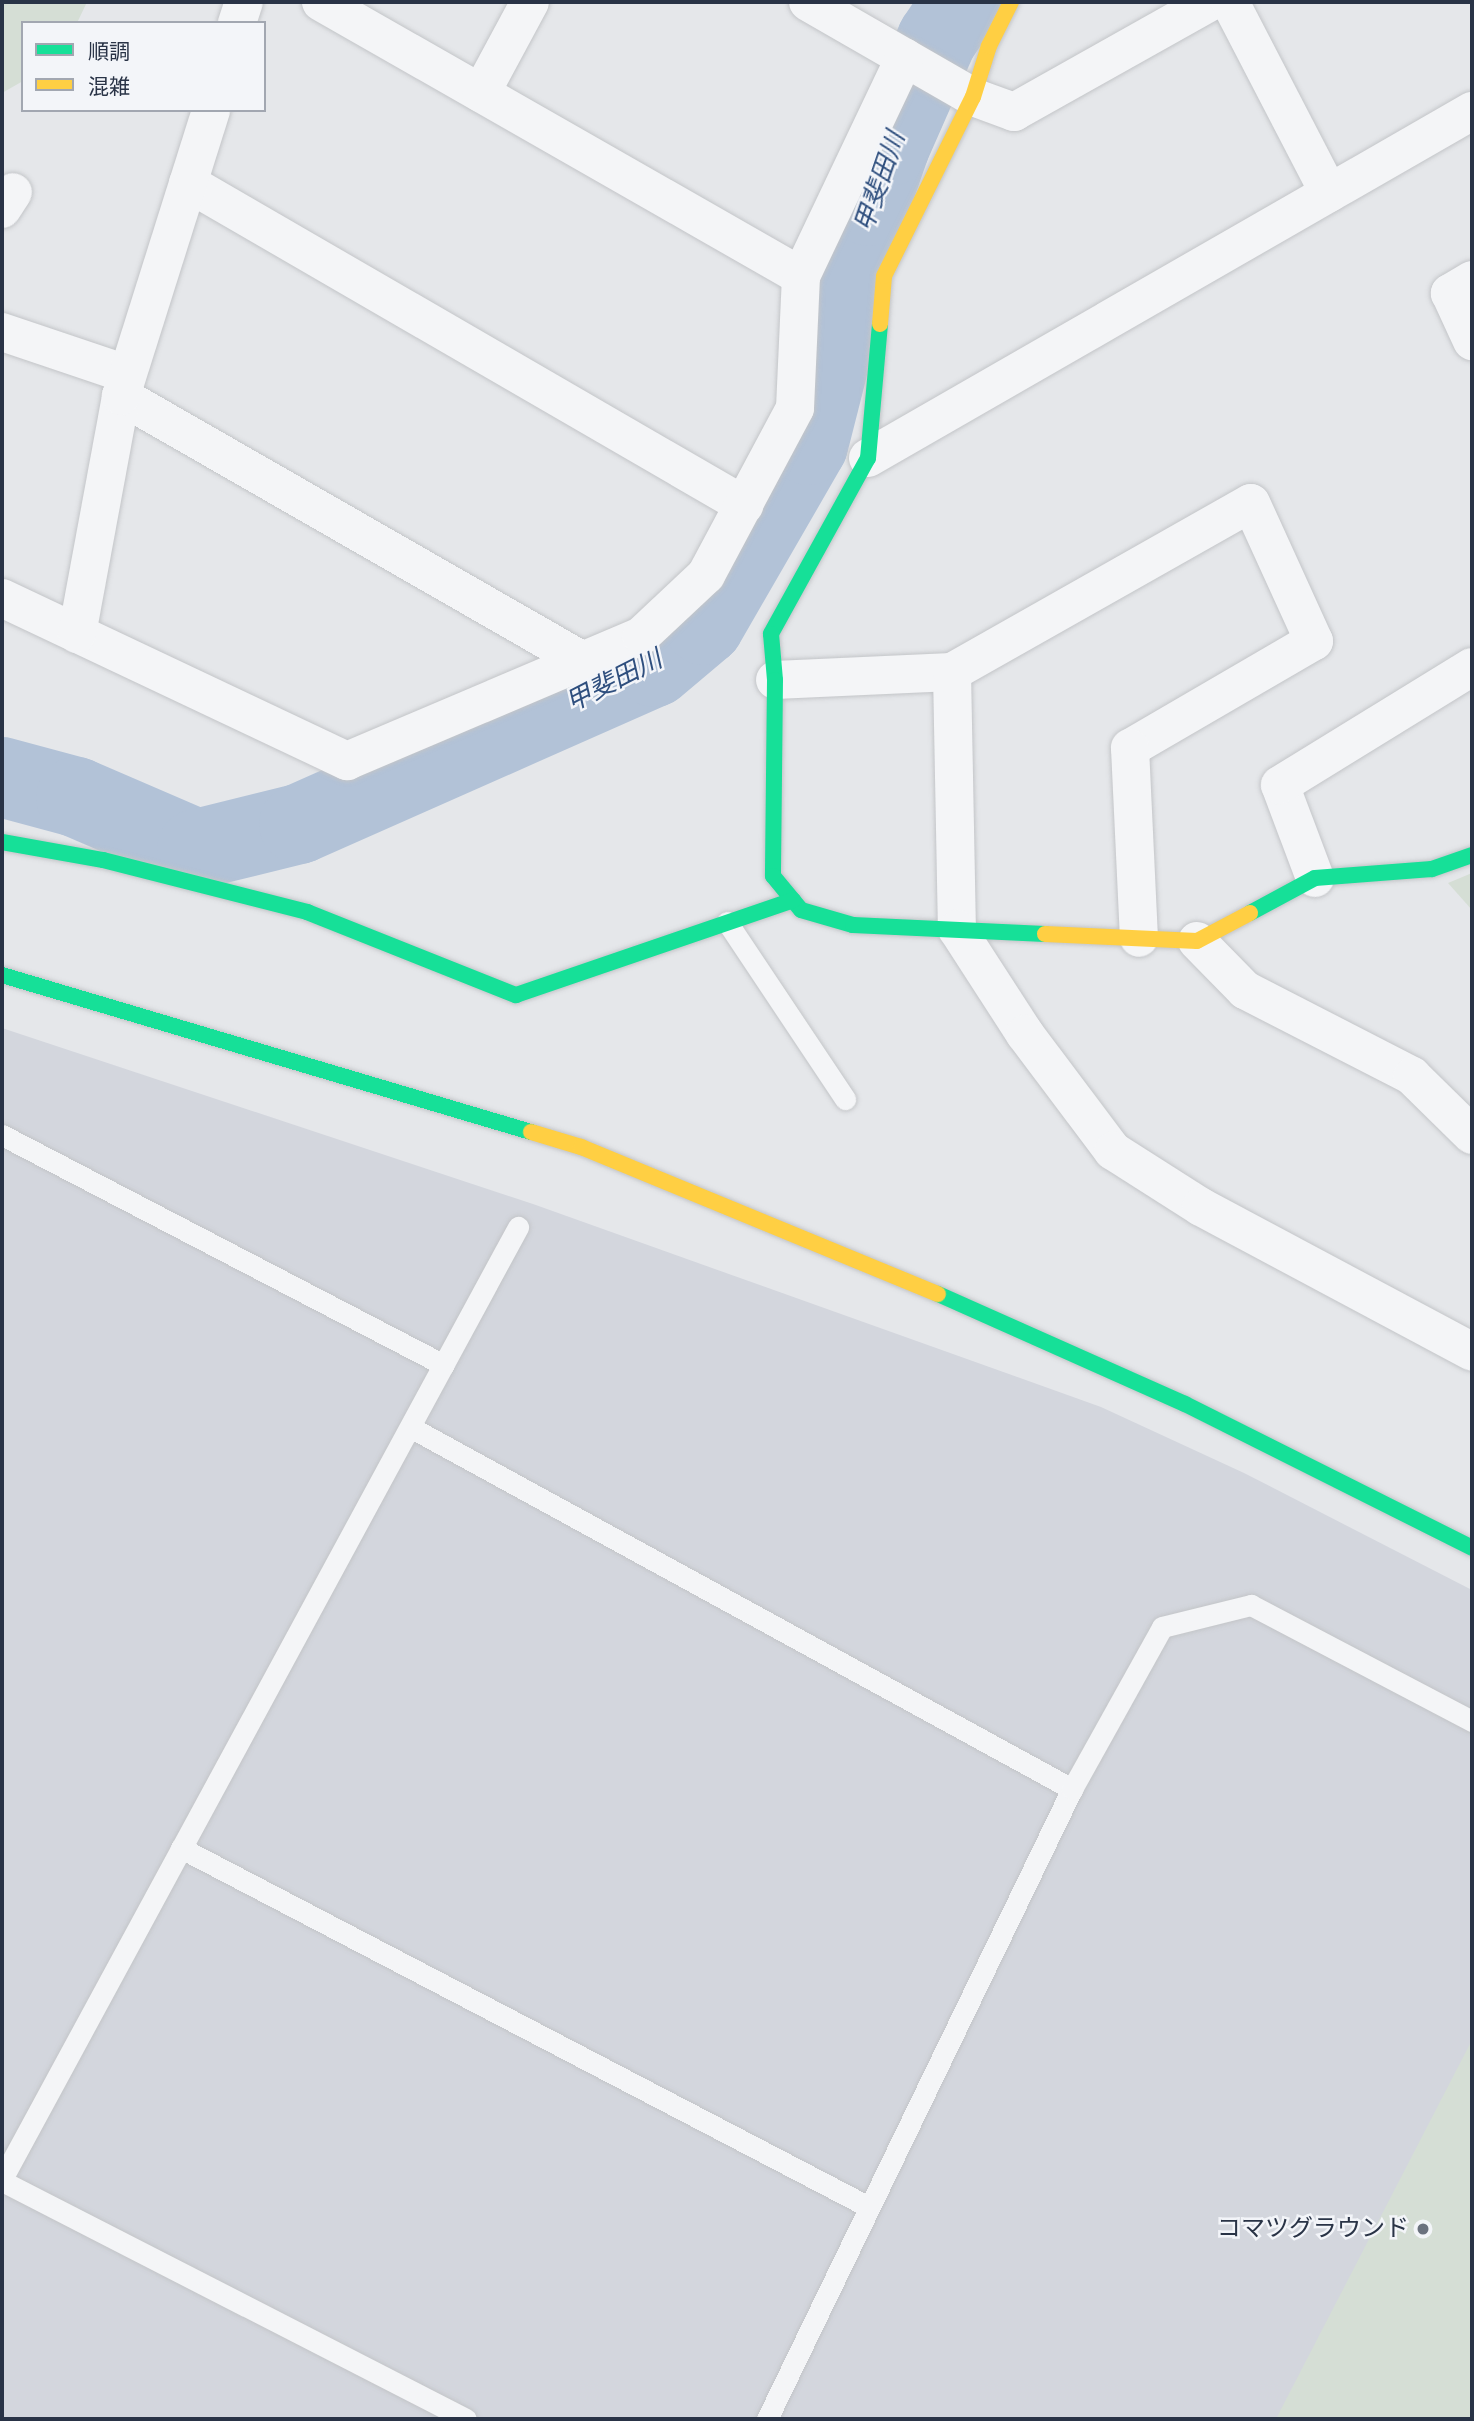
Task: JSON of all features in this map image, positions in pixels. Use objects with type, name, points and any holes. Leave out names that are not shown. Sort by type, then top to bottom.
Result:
[{"type":"street","points":[[238,21],[244,2]]},
{"type":"street","points":[[321,2],[801,276]]},
{"type":"street","points":[[481,93],[530,2]]},
{"type":"street","points":[[808,2],[966,93],[1014,112],[1210,2]]},
{"type":"street","points":[[1011,2],[966,93],[884,276],[868,458],[771,634],[775,680],[773,876],[801,910],[853,925],[1197,941],[1315,878],[1432,869],[1472,855]]},
{"type":"street","points":[[1230,2],[1329,193]]},
{"type":"street","points":[[2,598],[348,761],[641,636],[706,575],[795,408],[801,276],[911,61]]},
{"type":"street","points":[[868,458],[1472,111]]},
{"type":"street","points":[[77,634],[124,385],[210,112]]},
{"type":"street","points":[[188,183],[744,505]]},
{"type":"street","points":[[1472,280],[1450,293],[1472,341]]},
{"type":"street","points":[[2,332],[124,385],[583,661]]},
{"type":"street","points":[[775,680],[951,672],[1251,503],[1314,641],[1130,748],[1139,939]]},
{"type":"street","points":[[1315,878],[1280,785],[1472,667]]},
{"type":"street","points":[[951,672],[957,929],[1025,1034],[1113,1151],[1201,1207],[1472,1352]]},
{"type":"street","points":[[2,842],[103,860],[307,912],[516,995],[793,900]]},
{"type":"street","points":[[1197,941],[1245,990],[1412,1076],[1472,1135]]},
{"type":"street","points":[[2,975],[581,1147],[1027,1330],[1198,1410],[1472,1548]]},
{"type":"lane","points":[[727,922],[845,1099]]},
{"type":"lane","points":[[2,1135],[444,1364]]},
{"type":"lane","points":[[466,2419],[2,2180],[518,1227]]},
{"type":"lane","points":[[410,1427],[1072,1789]]},
{"type":"lane","points":[[767,2419],[1072,1789],[1162,1627],[1251,1605],[1472,1721]]},
{"type":"lane","points":[[181,1848],[869,2207]]},
{"type":"shaded area","points":[[2,2],[87,2],[78,21],[21,21],[21,82],[2,93]]},
{"type":"shaded area","points":[[1472,873],[1472,910],[1448,883]]},
{"type":"shaded area","points":[[2,1028],[533,1204],[1101,1407],[1244,1473],[1472,1590],[1472,2419],[2,2419]]},
{"type":"shaded area","name":"コマツグラウンド","points":[[1472,2040],[1472,2419],[1276,2419]]},
{"type":"waterway","name":"甲斐田川","points":[[2,777],[76,797],[197,849],[299,824],[654,667],[704,625],[808,445],[869,206],[890,146],[937,39],[962,2]]},
{"type":"traffic: fast","points":[[880,324],[868,458],[771,634],[775,680],[773,876],[801,910],[853,925],[1045,934]]},
{"type":"traffic: fast","points":[[2,842],[103,860],[307,912],[516,995],[793,900]]},
{"type":"traffic: fast","points":[[1250,913],[1315,878],[1432,869],[1472,855]]},
{"type":"traffic: fast","points":[[2,975],[531,1132]]},
{"type":"traffic: fast","points":[[938,1294],[1185,1404],[1472,1548]]},
{"type":"traffic: slow","points":[[880,324],[884,276],[973,97],[989,46],[1011,2]]},
{"type":"traffic: slow","points":[[1045,934],[1197,941],[1250,913]]},
{"type":"traffic: slow","points":[[531,1132],[581,1147],[938,1294]]},
{"type":"place","name":"コマツグラウンド","points":[[1423,2229]]}]
